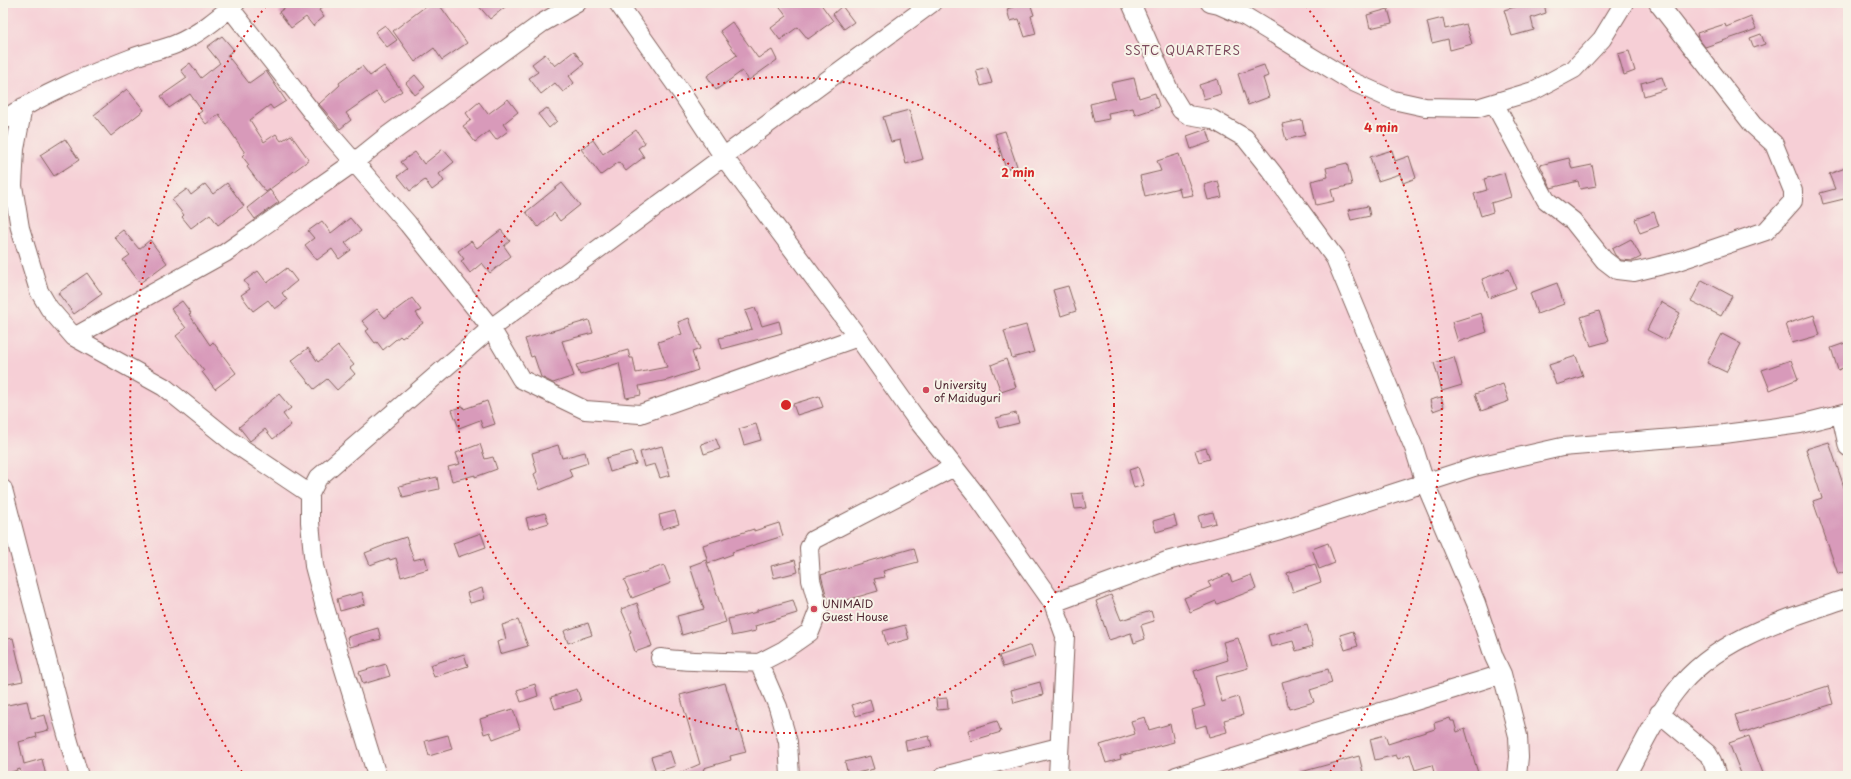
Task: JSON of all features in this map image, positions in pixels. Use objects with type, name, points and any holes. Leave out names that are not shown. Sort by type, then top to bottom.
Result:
[{"type":"street","points":[[74,337],[224,253],[354,163],[388,135],[536,28],[577,3]]},
{"type":"street","points":[[618,3],[683,95],[723,156],[858,337],[914,416],[978,498],[1053,603],[1065,636],[1058,776]]},
{"type":"street","points":[[377,776],[326,611],[314,566],[310,522],[310,494],[318,478],[491,328],[932,3]]},
{"type":"street","points":[[1131,3],[1170,92],[1181,110],[1188,115],[1212,119],[1245,138],[1335,258],[1414,448],[1425,483],[1476,603],[1494,657],[1502,674],[1518,736],[1519,757],[1517,776]]},
{"type":"street","points":[[1216,4],[1246,10],[1350,81],[1393,100],[1425,107],[1477,108],[1533,91],[1574,69],[1602,39],[1624,3]]},
{"type":"street","points":[[1494,103],[1546,200],[1573,221],[1604,260],[1617,270],[1634,272],[1675,262],[1766,231],[1792,201],[1793,196],[1793,191],[1774,144],[1753,125],[1658,3]]},
{"type":"street","points":[[3,120],[23,107],[133,58],[176,44],[194,34],[233,5],[354,163],[408,224],[491,328],[520,380],[585,410],[640,414],[858,337]]},
{"type":"street","points":[[23,107],[15,149],[13,186],[20,228],[39,291],[49,308],[74,337],[164,387],[231,441],[310,494]]},
{"type":"street","points":[[1053,603],[1167,561],[1280,530],[1474,467],[1562,447],[1724,434],[1800,424],[1845,414],[1848,447]]},
{"type":"street","points":[[660,658],[689,662],[719,661],[759,663],[784,650],[810,632],[819,609],[811,580],[809,548],[813,540],[954,467]]},
{"type":"street","points":[[3,489],[63,721],[79,776]]},
{"type":"street","points":[[1626,776],[1660,714],[1688,676],[1717,652],[1765,627],[1848,598]]},
{"type":"street","points":[[759,663],[778,707],[788,742],[790,776]]},
{"type":"street","points":[[1176,776],[1502,674]]},
{"type":"street","points":[[1660,714],[1708,754],[1717,776]]},
{"type":"street","points":[[943,776],[1059,747]]},
{"type":"shaded area","name":"University of Maiduguri","points":[[3,3],[1848,3],[1848,776],[3,776]]},
{"type":"building","points":[[291,3],[328,3],[319,10],[324,17],[313,26],[306,17],[291,28],[279,12]]},
{"type":"building","points":[[430,3],[438,3],[467,43],[442,60],[434,48],[415,62],[393,31]]},
{"type":"building","points":[[476,3],[510,3],[490,19]]},
{"type":"building","points":[[777,3],[820,3],[833,21],[808,39],[798,27],[780,40],[771,28],[787,16]]},
{"type":"building","points":[[1025,3],[1030,3],[1034,15],[1031,16],[1036,34],[1025,37],[1019,19],[1010,21],[1007,9]]},
{"type":"building","points":[[1529,3],[1544,3],[1546,13],[1531,18],[1534,30],[1512,36],[1504,10]]},
{"type":"building","points":[[842,6],[854,22],[844,29],[833,14]]},
{"type":"building","points":[[1388,9],[1392,23],[1370,28],[1367,15]]},
{"type":"building","points":[[1751,17],[1756,29],[1746,33],[1705,47],[1698,38],[1697,33],[1725,24],[1726,27]]},
{"type":"building","points":[[1443,18],[1445,29],[1466,24],[1472,44],[1450,50],[1448,39],[1432,43],[1427,22]]},
{"type":"building","points":[[732,22],[758,58],[772,50],[777,60],[749,80],[742,71],[716,90],[707,76],[737,55],[720,31]]},
{"type":"building","points":[[385,25],[397,40],[387,47],[375,32]]},
{"type":"building","points":[[1761,34],[1765,44],[1754,48],[1750,38]]},
{"type":"building","points":[[222,36],[234,50],[227,55],[249,83],[266,71],[286,101],[273,109],[270,105],[250,120],[264,142],[276,134],[281,141],[291,135],[309,160],[266,192],[247,167],[249,165],[242,156],[245,153],[219,114],[206,124],[198,114],[202,111],[190,94],[169,108],[161,96],[187,78],[181,70],[190,63],[201,78],[220,63],[207,47]]},
{"type":"building","points":[[574,51],[584,64],[569,76],[574,83],[563,92],[555,83],[541,94],[529,78],[538,72],[532,64],[545,54],[555,66]]},
{"type":"building","points":[[1629,51],[1635,71],[1624,75],[1618,54]]},
{"type":"building","points":[[1264,65],[1268,76],[1263,78],[1269,97],[1248,105],[1238,74]]},
{"type":"building","points":[[362,66],[370,76],[384,66],[402,91],[384,103],[376,92],[346,113],[351,120],[340,129],[319,104],[340,85],[339,83]]},
{"type":"building","points":[[987,67],[992,83],[981,86],[976,70]]},
{"type":"building","points":[[415,75],[425,87],[415,95],[406,83]]},
{"type":"building","points":[[1662,77],[1666,89],[1644,96],[1641,83]]},
{"type":"building","points":[[1134,78],[1139,98],[1155,93],[1159,107],[1135,115],[1133,108],[1108,113],[1109,119],[1094,122],[1090,104],[1115,98],[1111,83]]},
{"type":"building","points":[[1217,79],[1221,94],[1204,99],[1199,85]]},
{"type":"building","points":[[127,89],[144,110],[111,136],[94,115]]},
{"type":"building","points":[[508,99],[518,112],[503,124],[508,131],[496,140],[489,131],[475,142],[463,126],[471,120],[466,113],[479,102],[488,114]]},
{"type":"building","points":[[547,108],[557,121],[549,128],[538,114]]},
{"type":"building","points":[[909,110],[923,159],[906,164],[900,140],[891,142],[883,117]]},
{"type":"building","points":[[1302,120],[1305,135],[1286,140],[1282,124]]},
{"type":"building","points":[[1207,129],[1211,142],[1191,149],[1187,136]]},
{"type":"building","points":[[636,130],[645,143],[638,148],[644,157],[626,171],[619,162],[601,175],[581,149],[593,140],[603,154]]},
{"type":"building","points":[[1005,131],[1017,166],[1006,169],[995,134]]},
{"type":"building","points":[[65,139],[79,160],[54,176],[40,155]]},
{"type":"building","points":[[443,149],[454,162],[439,174],[444,181],[432,190],[425,180],[410,191],[398,176],[407,169],[401,162],[415,152],[424,164]]},
{"type":"building","points":[[1392,150],[1395,161],[1409,156],[1416,178],[1403,183],[1400,174],[1378,181],[1370,157]]},
{"type":"building","points":[[1179,154],[1193,195],[1181,197],[1179,188],[1145,196],[1140,176],[1161,171],[1157,161]]},
{"type":"building","points":[[1569,158],[1572,169],[1592,165],[1596,186],[1580,189],[1578,181],[1551,188],[1540,165]]},
{"type":"building","points":[[1347,163],[1352,185],[1331,190],[1334,201],[1316,205],[1311,181],[1328,177],[1326,168]]},
{"type":"building","points":[[1848,167],[1848,198],[1823,204],[1820,193],[1835,189],[1829,174]]},
{"type":"building","points":[[1504,173],[1511,197],[1491,203],[1493,212],[1481,216],[1474,194],[1487,190],[1484,179]]},
{"type":"building","points":[[1218,181],[1222,197],[1208,200],[1204,185]]},
{"type":"building","points":[[227,183],[244,206],[218,225],[210,214],[191,228],[182,217],[184,215],[172,200],[187,189],[191,195],[205,184],[213,194]]},
{"type":"building","points":[[562,183],[580,205],[560,221],[554,213],[538,227],[526,212]]},
{"type":"building","points":[[270,190],[279,202],[255,219],[247,208]]},
{"type":"building","points":[[1368,206],[1370,216],[1351,220],[1348,210]]},
{"type":"building","points":[[1654,212],[1659,226],[1640,233],[1635,219]]},
{"type":"building","points":[[350,218],[361,231],[345,243],[351,250],[339,259],[332,249],[317,260],[305,245],[314,238],[308,231],[322,221],[331,233]]},
{"type":"building","points":[[123,230],[139,249],[150,240],[167,263],[140,283],[123,260],[130,255],[114,237]]},
{"type":"building","points":[[501,230],[510,241],[504,246],[511,256],[490,273],[482,263],[470,273],[461,261],[464,259],[458,251],[471,241],[477,248]]},
{"type":"building","points":[[1631,239],[1641,257],[1633,261],[1621,260],[1615,255],[1612,249]]},
{"type":"building","points":[[287,268],[297,281],[282,293],[287,300],[275,309],[268,300],[253,311],[241,295],[250,289],[244,281],[258,271],[267,283]]},
{"type":"building","points":[[1509,269],[1516,288],[1489,298],[1482,279]]},
{"type":"building","points":[[87,273],[102,294],[74,314],[58,293]]},
{"type":"building","points":[[1702,280],[1732,296],[1721,316],[1691,301]]},
{"type":"building","points":[[1557,283],[1564,304],[1537,314],[1530,293]]},
{"type":"building","points":[[1068,286],[1076,311],[1061,316],[1053,290]]},
{"type":"building","points":[[412,298],[421,310],[416,313],[423,323],[402,338],[400,336],[383,350],[377,342],[375,343],[366,331],[369,329],[362,321],[377,309],[385,318]]},
{"type":"building","points":[[182,301],[210,345],[213,342],[236,373],[215,389],[202,372],[204,371],[176,336],[186,328],[171,309]]},
{"type":"building","points":[[1661,302],[1680,313],[1666,340],[1647,330]]},
{"type":"building","points":[[755,308],[762,326],[779,321],[782,333],[722,349],[719,338],[752,329],[745,311]]},
{"type":"building","points":[[1599,311],[1609,341],[1591,346],[1581,317]]},
{"type":"building","points":[[1481,313],[1487,332],[1458,342],[1452,322]]},
{"type":"building","points":[[1814,315],[1820,335],[1792,343],[1786,324]]},
{"type":"building","points":[[689,318],[700,349],[692,352],[698,370],[668,380],[639,386],[641,395],[626,398],[619,363],[580,375],[576,365],[628,350],[630,358],[633,358],[636,373],[667,367],[658,342],[682,334],[678,322]]},
{"type":"building","points":[[589,320],[593,333],[562,341],[574,376],[553,383],[541,377],[534,356],[531,357],[525,339]]},
{"type":"building","points":[[1026,325],[1034,352],[1012,358],[1004,331]]},
{"type":"building","points":[[1722,334],[1741,344],[1726,372],[1707,363]]},
{"type":"building","points":[[1848,342],[1848,366],[1838,370],[1831,348]]},
{"type":"building","points":[[338,346],[354,365],[350,368],[355,374],[337,390],[327,379],[314,389],[291,361],[308,348],[318,362]]},
{"type":"building","points":[[1576,356],[1583,376],[1556,385],[1549,365]]},
{"type":"building","points":[[1454,357],[1462,385],[1442,391],[1434,363]]},
{"type":"building","points":[[1006,359],[1016,387],[1001,392],[991,365]]},
{"type":"building","points":[[1791,360],[1798,379],[1770,390],[1762,370]]},
{"type":"building","points":[[1503,384],[1509,401],[1481,411],[1475,394]]},
{"type":"building","points":[[279,394],[291,408],[283,414],[291,425],[273,439],[265,429],[250,441],[239,427]]},
{"type":"building","points":[[819,396],[823,407],[797,415],[793,404]]},
{"type":"building","points":[[1441,397],[1444,407],[1433,411],[1430,400]]},
{"type":"building","points":[[487,401],[495,424],[483,428],[480,420],[459,428],[452,410],[463,406],[464,409]]},
{"type":"building","points":[[1016,413],[1019,423],[999,428],[996,418]]},
{"type":"building","points":[[756,424],[761,440],[744,445],[739,429]]},
{"type":"building","points":[[716,439],[720,449],[704,454],[701,444]]},
{"type":"building","points":[[1829,442],[1845,490],[1848,489],[1848,571],[1838,574],[1813,501],[1822,498],[1806,449]]},
{"type":"building","points":[[480,444],[485,459],[493,457],[497,469],[475,477],[475,475],[452,481],[448,467],[460,464],[456,453]]},
{"type":"building","points":[[558,445],[562,458],[585,452],[588,463],[569,469],[572,477],[540,490],[534,474],[537,472],[532,453]]},
{"type":"building","points":[[662,446],[670,475],[660,478],[655,464],[644,467],[640,452]]},
{"type":"building","points":[[1206,448],[1210,459],[1199,462],[1195,451]]},
{"type":"building","points":[[632,451],[636,464],[610,472],[606,458]]},
{"type":"building","points":[[1138,467],[1144,485],[1134,488],[1129,470]]},
{"type":"building","points":[[437,477],[439,489],[403,497],[399,486]]},
{"type":"building","points":[[1083,493],[1086,508],[1075,509],[1072,494]]},
{"type":"building","points":[[675,511],[679,524],[662,529],[659,515]]},
{"type":"building","points":[[1213,512],[1216,523],[1201,527],[1198,516]]},
{"type":"building","points":[[545,513],[549,523],[529,529],[526,518]]},
{"type":"building","points":[[1174,515],[1177,526],[1156,532],[1153,521]]},
{"type":"building","points":[[779,523],[783,536],[732,552],[733,554],[708,563],[703,545]]},
{"type":"building","points":[[481,533],[486,547],[458,557],[453,543]]},
{"type":"building","points":[[406,537],[414,560],[425,557],[428,569],[401,577],[396,558],[390,560],[389,558],[370,565],[365,553]]},
{"type":"building","points":[[1328,543],[1335,563],[1319,569],[1312,549]]},
{"type":"building","points":[[914,548],[918,562],[883,571],[885,577],[874,579],[878,591],[829,605],[821,575]]},
{"type":"building","points":[[706,560],[726,622],[682,635],[677,616],[704,609],[690,566]]},
{"type":"building","points":[[795,560],[798,572],[774,578],[771,566]]},
{"type":"building","points":[[1315,564],[1321,582],[1293,592],[1287,573]]},
{"type":"building","points":[[664,565],[671,583],[632,598],[624,580]]},
{"type":"building","points":[[1229,574],[1232,582],[1251,575],[1256,589],[1217,604],[1216,601],[1190,612],[1184,598],[1211,587],[1208,582]]},
{"type":"building","points":[[482,588],[485,599],[470,603],[467,593]]},
{"type":"building","points":[[362,592],[365,604],[340,611],[337,599]]},
{"type":"building","points":[[1111,595],[1121,620],[1151,611],[1154,621],[1141,625],[1145,639],[1134,643],[1131,633],[1109,640],[1096,601]]},
{"type":"building","points":[[793,600],[797,613],[755,626],[756,631],[732,636],[728,619],[757,612],[757,610]]},
{"type":"building","points":[[637,603],[652,646],[635,652],[629,633],[631,632],[621,609]]},
{"type":"building","points":[[518,620],[528,646],[500,654],[497,642],[506,639],[502,625]]},
{"type":"building","points":[[588,623],[592,635],[568,643],[564,631]]},
{"type":"building","points":[[905,625],[909,639],[887,645],[883,631]]},
{"type":"building","points":[[1307,625],[1313,646],[1296,651],[1293,641],[1271,647],[1268,635]]},
{"type":"building","points":[[378,628],[381,639],[350,647],[347,637]]},
{"type":"building","points":[[1353,631],[1358,646],[1345,650],[1340,635]]},
{"type":"building","points":[[13,638],[23,681],[3,685],[3,640]]},
{"type":"building","points":[[1238,638],[1248,668],[1215,677],[1222,702],[1238,697],[1243,715],[1224,720],[1227,732],[1209,737],[1206,725],[1196,728],[1192,710],[1205,706],[1194,671],[1228,660],[1223,642]]},
{"type":"building","points":[[1031,645],[1035,657],[1003,667],[999,656]]},
{"type":"building","points":[[464,654],[468,666],[434,677],[430,665]]},
{"type":"building","points":[[386,664],[390,676],[363,684],[359,672]]},
{"type":"building","points":[[1328,669],[1332,683],[1310,690],[1314,702],[1289,709],[1282,682]]},
{"type":"building","points":[[1040,682],[1043,695],[1014,703],[1011,690]]},
{"type":"building","points":[[725,683],[746,752],[730,756],[731,760],[704,768],[701,776],[672,776],[700,764],[680,695]]},
{"type":"building","points":[[535,684],[538,696],[521,702],[517,690]]},
{"type":"building","points":[[1828,686],[1833,704],[1741,733],[1735,715]]},
{"type":"building","points":[[577,689],[581,701],[555,709],[551,697]]},
{"type":"building","points":[[947,698],[948,709],[937,710],[936,699]]},
{"type":"building","points":[[870,699],[873,711],[856,716],[852,705]]},
{"type":"building","points":[[27,701],[31,718],[45,715],[49,730],[36,733],[37,737],[19,742],[24,764],[42,759],[46,776],[22,776],[20,769],[3,775],[3,706]]},
{"type":"building","points":[[513,709],[520,729],[493,739],[490,732],[484,734],[480,719]]},
{"type":"building","points":[[1145,717],[1149,730],[1170,724],[1174,742],[1120,756],[1121,759],[1106,763],[1100,745],[1135,734],[1131,721]]},
{"type":"building","points":[[1450,718],[1451,721],[1454,721],[1457,732],[1465,729],[1478,773],[1468,776],[1435,776],[1432,765],[1415,770],[1410,754],[1398,759],[1396,755],[1375,760],[1370,739],[1385,735],[1388,744],[1435,729],[1434,723]]},
{"type":"building","points":[[997,721],[1001,732],[971,741],[968,730]]},
{"type":"building","points":[[448,735],[452,749],[429,756],[425,741]]},
{"type":"building","points":[[929,736],[932,746],[907,751],[905,741]]},
{"type":"building","points":[[1749,736],[1764,776],[1742,776],[1729,743]]},
{"type":"building","points":[[670,751],[675,766],[656,772],[651,757]]},
{"type":"building","points":[[870,756],[874,769],[848,775],[845,762]]},
{"type":"building","points":[[1359,756],[1364,776],[1301,776],[1301,772]]},
{"type":"place","name":"University of Maiduguri","points":[[926,390]]},
{"type":"place","name":"UNIMAID Guest House","points":[[814,609]]},
{"type":"district","name":"SSTC QUARTERS","points":[[1183,50]]}]
